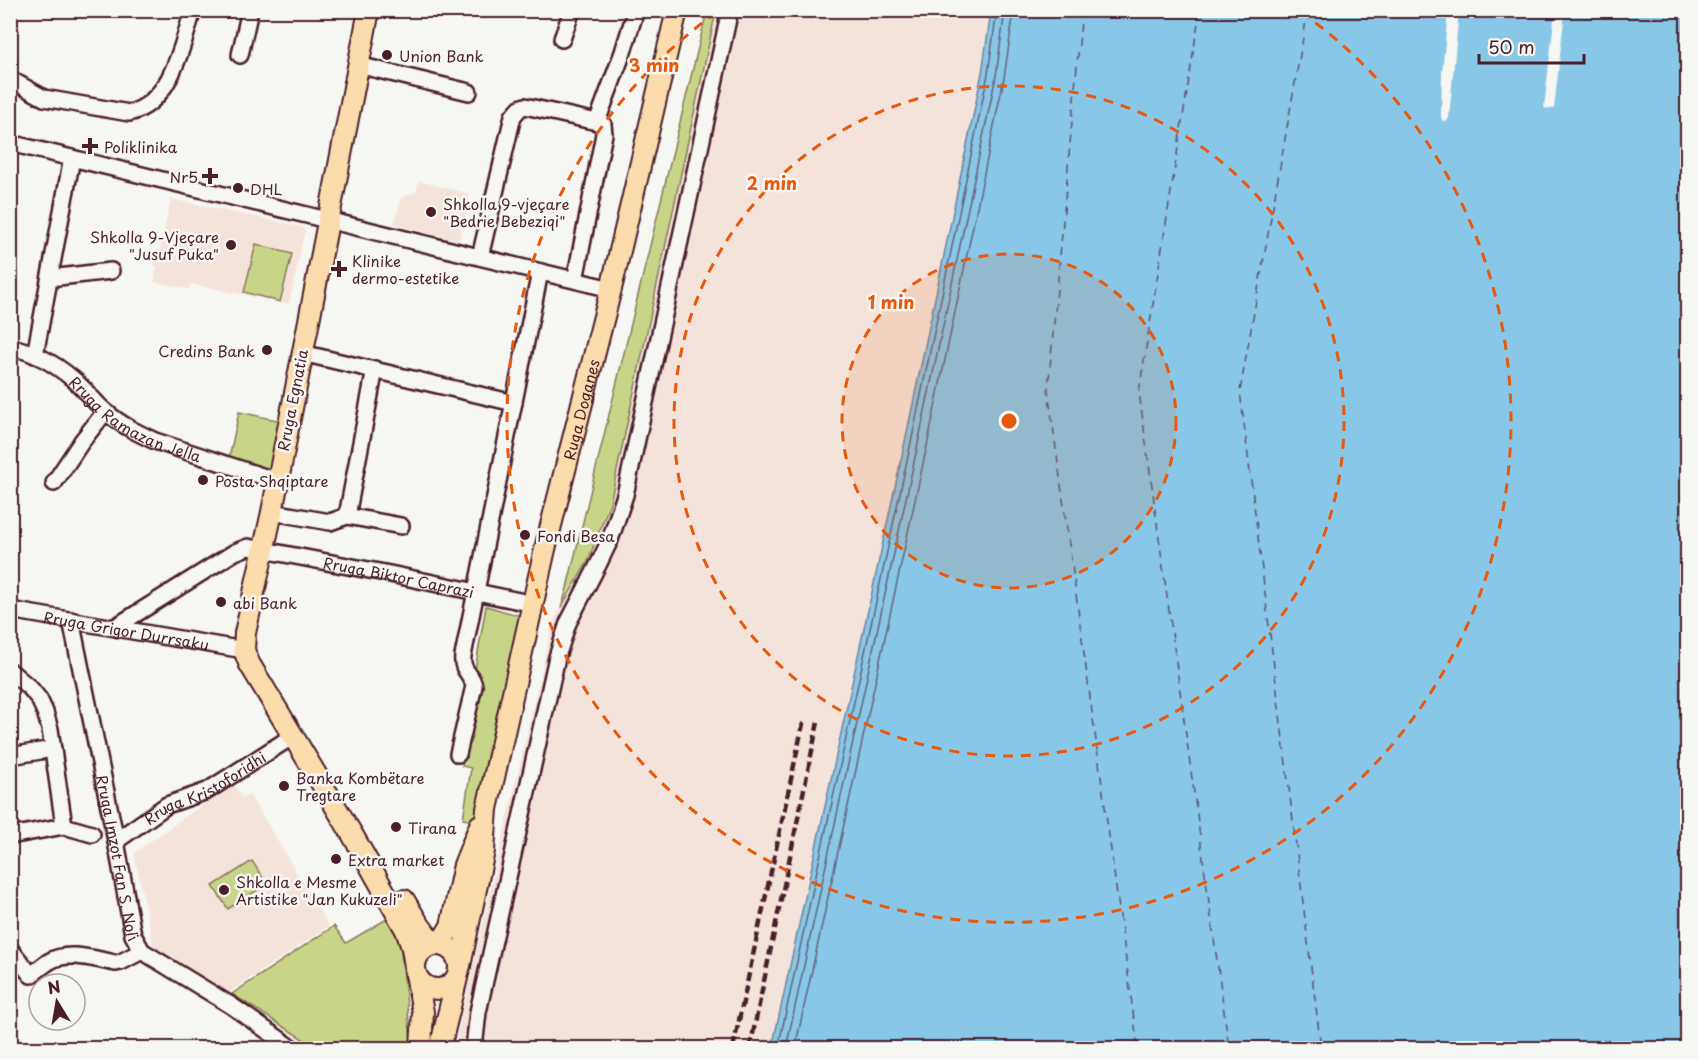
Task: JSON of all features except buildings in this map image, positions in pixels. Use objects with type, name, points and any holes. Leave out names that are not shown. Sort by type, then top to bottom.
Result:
[{"type":"main road","name":"Rruga Egnatia","points":[[244,651],[245,633],[272,512],[369,10]]},
{"type":"main road","name":"Ruga Doganes","points":[[487,809],[560,491],[611,289],[677,10]]},
{"type":"main road","points":[[244,651],[406,930],[412,948],[423,1012],[421,1048]]},
{"type":"main road","points":[[352,834],[399,892],[418,923],[437,945],[452,949],[459,959],[458,972],[448,986],[435,989],[423,984],[416,971],[416,961],[421,952],[437,945],[451,926],[470,848],[487,809]]},
{"type":"main road","points":[[440,1048],[484,850],[487,809]]},
{"type":"street","points":[[10,79],[44,98],[129,113],[135,112],[153,101],[170,80],[193,10]]},
{"type":"street","points":[[240,56],[250,10]]},
{"type":"street","points":[[562,39],[572,10]]},
{"type":"street","points":[[597,122],[636,10]]},
{"type":"street","points":[[474,1048],[478,1012],[557,657],[568,622],[610,540],[625,495],[730,10]]},
{"type":"street","points":[[358,65],[469,92]]},
{"type":"street","points":[[480,257],[515,112],[525,106],[597,122],[603,124],[604,134],[575,280]]},
{"type":"street","points":[[10,143],[611,289]]},
{"type":"street","points":[[35,355],[72,159]]},
{"type":"street","points":[[50,278],[111,271]]},
{"type":"street","points":[[458,754],[474,686],[462,662],[540,272]]},
{"type":"street","name":"Rruga Ramazan Jella","points":[[10,347],[27,350],[74,379],[105,412],[137,432],[155,441],[277,481]]},
{"type":"street","points":[[302,353],[514,403]]},
{"type":"street","points":[[346,516],[375,369]]},
{"type":"street","points":[[54,483],[105,412]]},
{"type":"street","points":[[272,512],[330,522],[346,516],[401,526]]},
{"type":"street","name":"Rruga Biktor Caprazi","points":[[115,627],[235,552],[248,547],[534,604]]},
{"type":"street","name":"Rruga Grigor Durrsaku","points":[[10,610],[244,651]]},
{"type":"street","name":"Rruga Imzot Fan S. Noli","points":[[71,620],[133,935],[142,951],[232,1006],[292,1048]]},
{"type":"street","points":[[10,671],[22,680],[39,699],[45,712],[53,749],[64,826]]},
{"type":"street","name":"Rruga Kristoforidhi","points":[[116,841],[167,805],[207,791],[293,736]]},
{"type":"street","points":[[10,756],[53,749]]},
{"type":"street","points":[[10,836],[64,826],[92,834]]},
{"type":"street","points":[[10,949],[31,975],[52,959],[77,957],[116,963],[142,951]]},
{"type":"shaded area","points":[[716,11],[991,11],[982,73],[906,437],[772,1048],[454,1048],[552,626],[588,561],[610,503]]},
{"type":"shaded area","name":"Shkolla 9-vjeçare \"Bedrie Bebeziqi\"","points":[[419,181],[470,194],[459,241],[394,224],[401,198],[416,192]]},
{"type":"shaded area","name":"Shkolla 9-Vjeçare \"Jusuf Puka\"","points":[[171,199],[302,227],[305,230],[289,304],[191,284],[189,289],[154,282],[157,266],[153,265],[156,253],[159,254]]},
{"type":"shaded area","name":"Shkolla e Mesme Artistike \"Jan Kukuzeli\"","points":[[233,783],[242,798],[249,794],[329,926],[227,994],[154,949],[134,853]]},
{"type":"green space","points":[[707,11],[716,11],[610,503],[588,561],[561,608],[566,592]]},
{"type":"green space","points":[[256,244],[292,254],[280,302],[244,292]]},
{"type":"green space","points":[[239,412],[282,421],[272,472],[229,459]]},
{"type":"green space","points":[[486,606],[524,617],[477,822],[463,819],[471,768],[462,766],[482,681],[475,670]]},
{"type":"green space","points":[[252,861],[267,884],[228,909],[213,886]]},
{"type":"green space","points":[[390,917],[400,944],[412,1048],[317,1048],[232,994],[334,926],[346,943]]},
{"type":"water","points":[[991,11],[1687,11],[1687,1048],[772,1048],[906,437],[982,73]]},
{"type":"pier","points":[[1448,11],[1459,11],[1449,117],[1445,122],[1441,116],[1442,73]]},
{"type":"pier","points":[[1555,11],[1565,11],[1554,109],[1544,108]]},
{"type":"ferry route","points":[[1082,10],[1048,390],[1138,1048]]},
{"type":"ferry route","points":[[1200,10],[1139,392],[1229,1048]]},
{"type":"ferry route","points":[[1308,10],[1240,391],[1321,1048]]},
{"type":"railway","points":[[733,1048],[804,719]]},
{"type":"railway","points":[[750,1048],[818,722]]},
{"type":"place","name":"Union Bank","points":[[387,55]]},
{"type":"place","name":"Poliklinika","points":[[90,146]]},
{"type":"place","name":"Nr5","points":[[210,176]]},
{"type":"place","name":"DHL","points":[[238,188]]},
{"type":"place","name":"Shkolla 9-vjeçare \"Bedrie Bebeziqi\"","points":[[431,212]]},
{"type":"place","name":"Shkolla 9-Vjeçare \"Jusuf Puka\"","points":[[231,245]]},
{"type":"place","name":"Klinike dermo-estetike","points":[[339,269]]},
{"type":"place","name":"Credins Bank","points":[[267,350]]},
{"type":"place","name":"Posta Shqiptare","points":[[203,480]]},
{"type":"place","name":"Fondi Besa","points":[[525,535]]},
{"type":"place","name":"abi Bank","points":[[221,602]]},
{"type":"place","name":"Banka Kombëtare Tregtare","points":[[284,786]]},
{"type":"place","name":"Tirana","points":[[396,827]]},
{"type":"place","name":"Extra market","points":[[336,859]]},
{"type":"place","name":"Shkolla e Mesme Artistike \"Jan Kukuzeli\"","points":[[224,890]]}]
